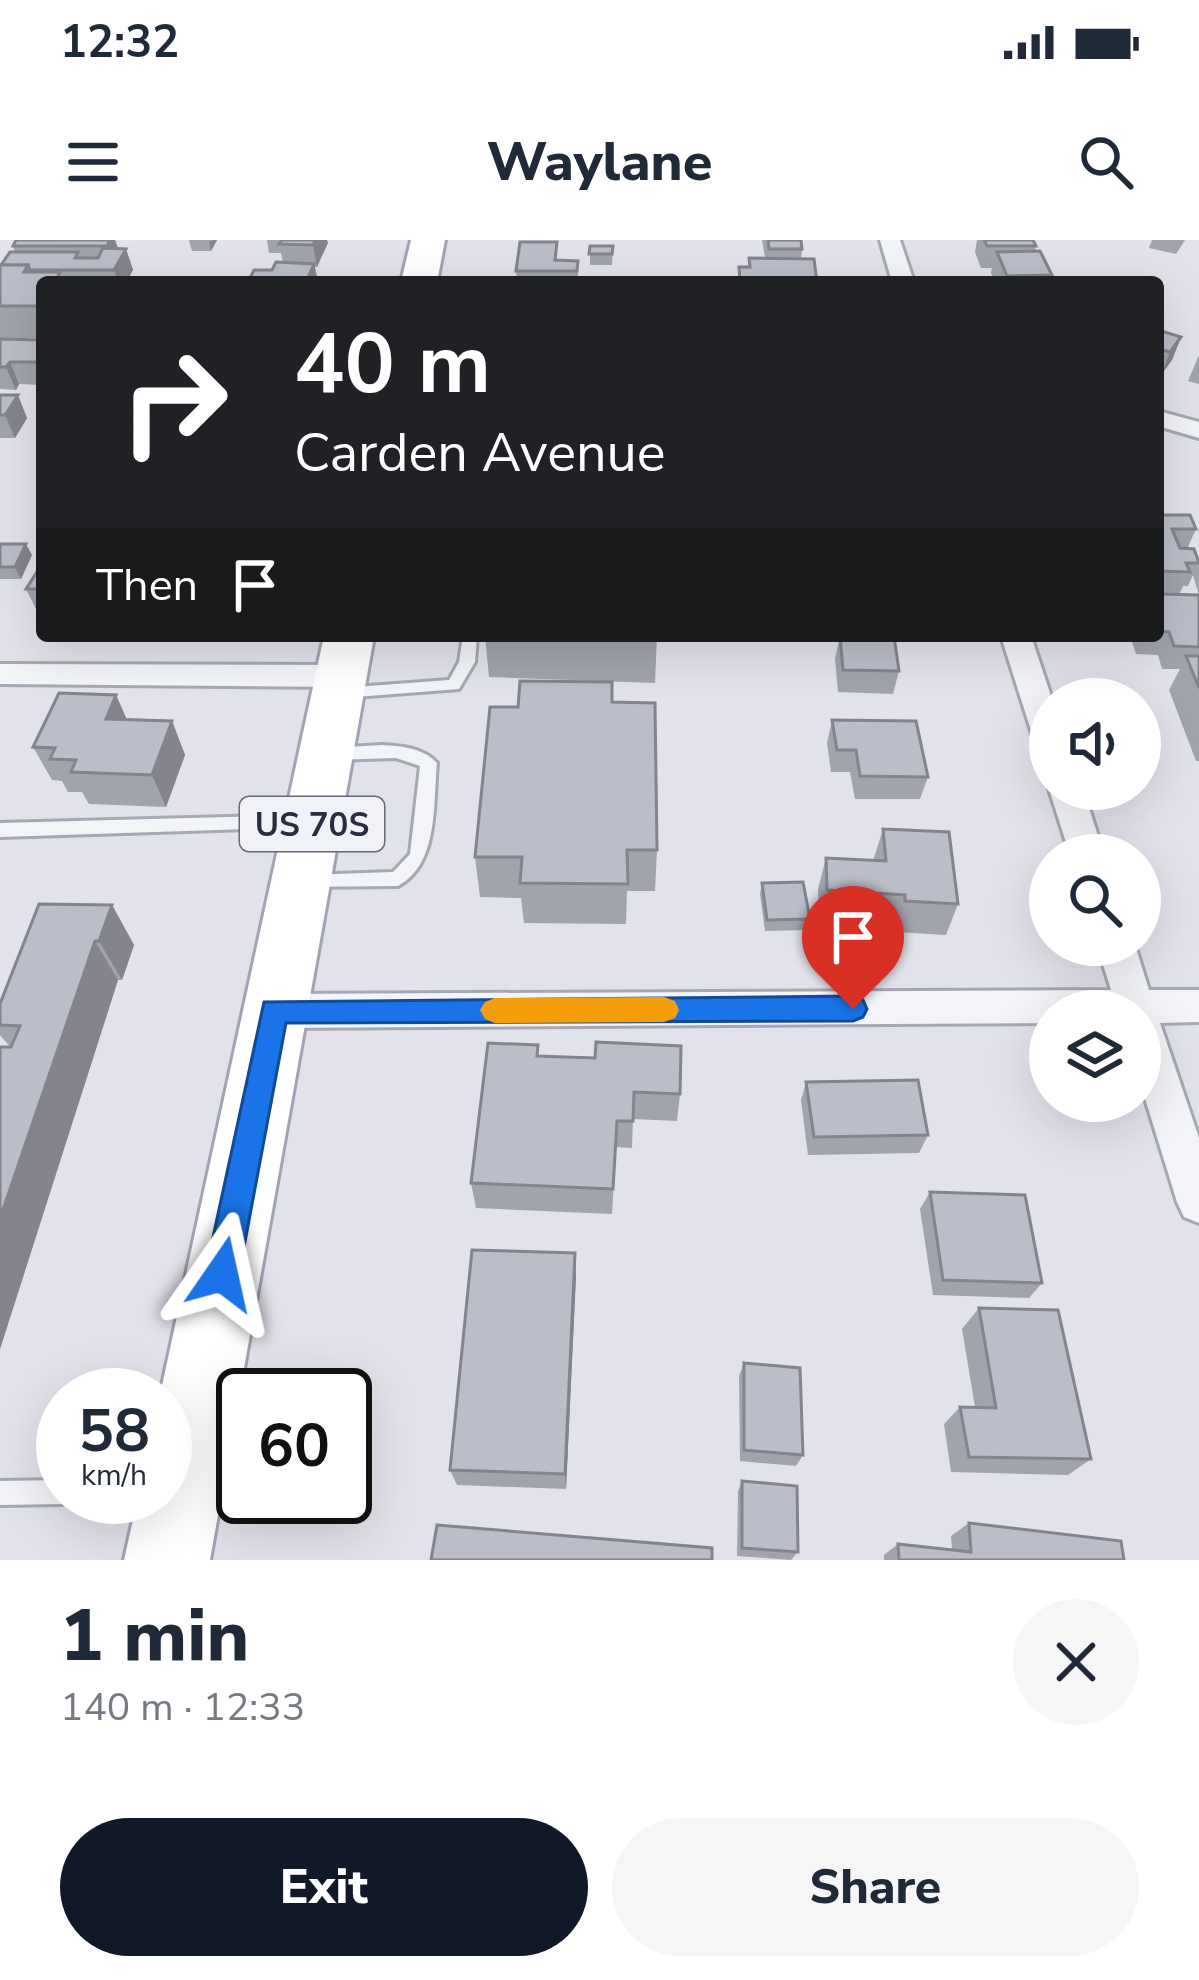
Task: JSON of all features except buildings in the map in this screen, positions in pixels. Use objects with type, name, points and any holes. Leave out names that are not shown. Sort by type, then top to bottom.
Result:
[{"type":"main road","points":[[420,276],[428,240]]},
{"type":"main road","name":"US 70S","points":[[192,1408],[342,668]]},
{"type":"street","points":[[890,240],[901,276]]},
{"type":"street","points":[[1164,420],[1199,430]]},
{"type":"street","points":[[1018,642],[1030,678]]},
{"type":"street","points":[[0,674],[342,668]]},
{"type":"street","points":[[1161,1010],[1199,1006]]},
{"type":"street","points":[[274,1011],[1029,1013]]},
{"type":"street","points":[[1161,1084],[1199,1202]]},
{"type":"lane","points":[[342,668],[454,686],[467,662],[469,642]]},
{"type":"lane","points":[[300,882],[398,879],[418,856],[430,763],[421,756],[394,753],[325,754]]},
{"type":"lane","points":[[0,830],[312,821]]},
{"type":"lane","points":[[0,1493],[36,1492]]},
{"type":"slow traffic","points":[[495,1010],[664,1010]]},
{"type":"route","points":[[222,1274],[274,1011],[853,1009]]}]
